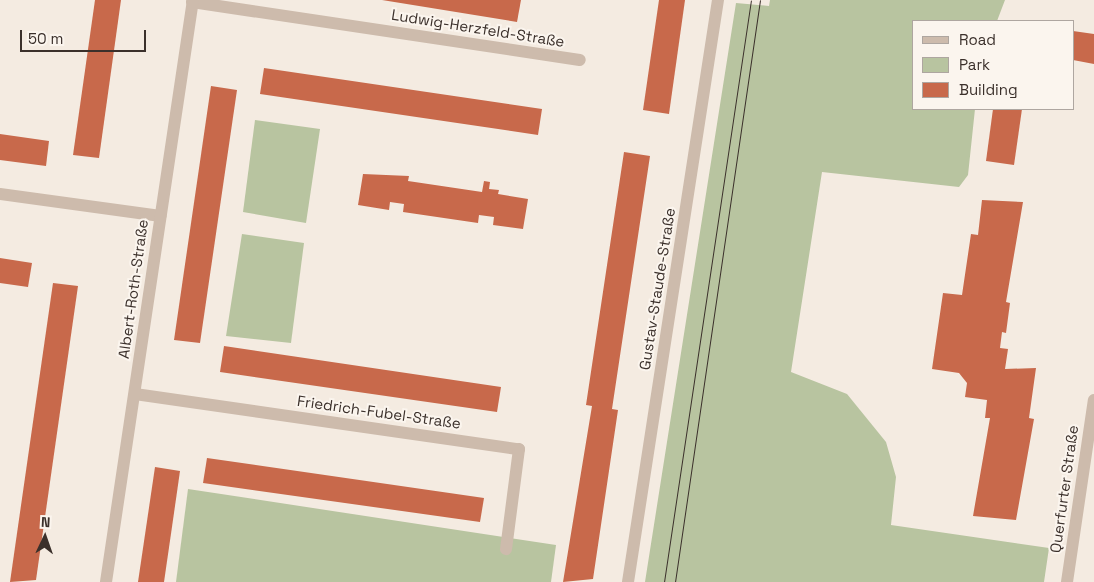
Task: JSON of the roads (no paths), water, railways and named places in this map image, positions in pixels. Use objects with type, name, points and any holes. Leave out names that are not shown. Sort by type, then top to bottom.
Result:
[{"type":"street","name":"Gustav-Staude-Straße","points":[[628,582],[718,0]]},
{"type":"street","name":"Ludwig-Herzfeld-Straße","points":[[192,1],[580,60]]},
{"type":"street","name":"Albert-Roth-Straße","points":[[106,582],[192,1]]},
{"type":"street","points":[[0,194],[160,216]]},
{"type":"street","name":"Friedrich-Fubel-Straße","points":[[134,394],[519,449],[506,549]]},
{"type":"street","name":"Querfurter Straße","points":[[1067,582],[1094,401]]},
{"type":"tram line","points":[[664,582],[751,0]]},
{"type":"tram line","points":[[675,582],[760,0]]}]
